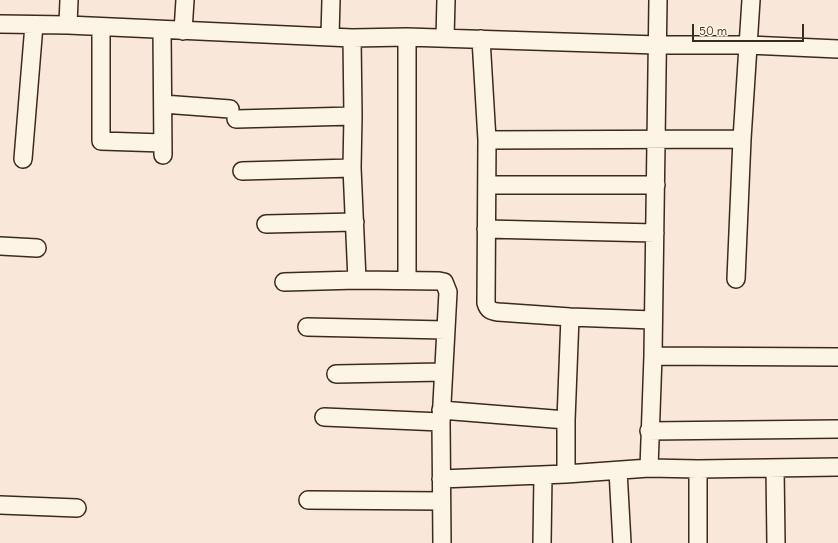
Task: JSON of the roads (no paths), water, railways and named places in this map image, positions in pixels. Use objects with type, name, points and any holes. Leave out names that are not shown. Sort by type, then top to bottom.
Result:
[{"type":"street","points":[[68,26],[69,0]]},
{"type":"street","points":[[184,31],[185,0]]},
{"type":"street","points":[[330,36],[331,0]]},
{"type":"street","points":[[445,38],[446,0]]},
{"type":"street","points":[[649,468],[649,431],[653,356],[658,0]]},
{"type":"street","points":[[736,279],[742,139],[751,0]]},
{"type":"street","points":[[0,24],[352,38],[407,37],[657,45],[749,45],[838,49]]},
{"type":"street","points":[[23,160],[34,25]]},
{"type":"street","points":[[101,27],[101,141],[163,149],[162,30]]},
{"type":"street","points":[[407,37],[407,280]]},
{"type":"street","points":[[352,38],[352,168],[357,280]]},
{"type":"street","points":[[481,39],[487,140],[486,303],[488,309],[490,311],[498,312],[570,317],[653,320]]},
{"type":"street","points":[[163,104],[233,114],[353,116]]},
{"type":"street","points":[[487,140],[742,139]]},
{"type":"street","points":[[242,171],[352,168]]},
{"type":"street","points":[[487,185],[656,185]]},
{"type":"street","points":[[266,224],[355,222]]},
{"type":"street","points":[[486,229],[655,233]]},
{"type":"street","points":[[0,246],[37,248]]},
{"type":"street","points":[[284,282],[357,280],[439,280],[444,282],[448,292],[441,416],[442,543]]},
{"type":"street","points":[[566,474],[566,420],[570,317]]},
{"type":"street","points":[[307,327],[445,330]]},
{"type":"street","points":[[653,356],[838,357]]},
{"type":"street","points":[[336,374],[443,372]]},
{"type":"street","points":[[324,418],[441,416],[566,420]]},
{"type":"street","points":[[649,431],[838,429]]},
{"type":"street","points":[[441,479],[566,474],[649,468],[698,469],[838,467]]},
{"type":"street","points":[[775,468],[776,543]]},
{"type":"street","points":[[698,469],[698,543]]},
{"type":"street","points":[[618,471],[622,543]]},
{"type":"street","points":[[542,543],[543,475]]},
{"type":"street","points":[[308,500],[441,501]]},
{"type":"street","points":[[0,505],[77,508]]}]
